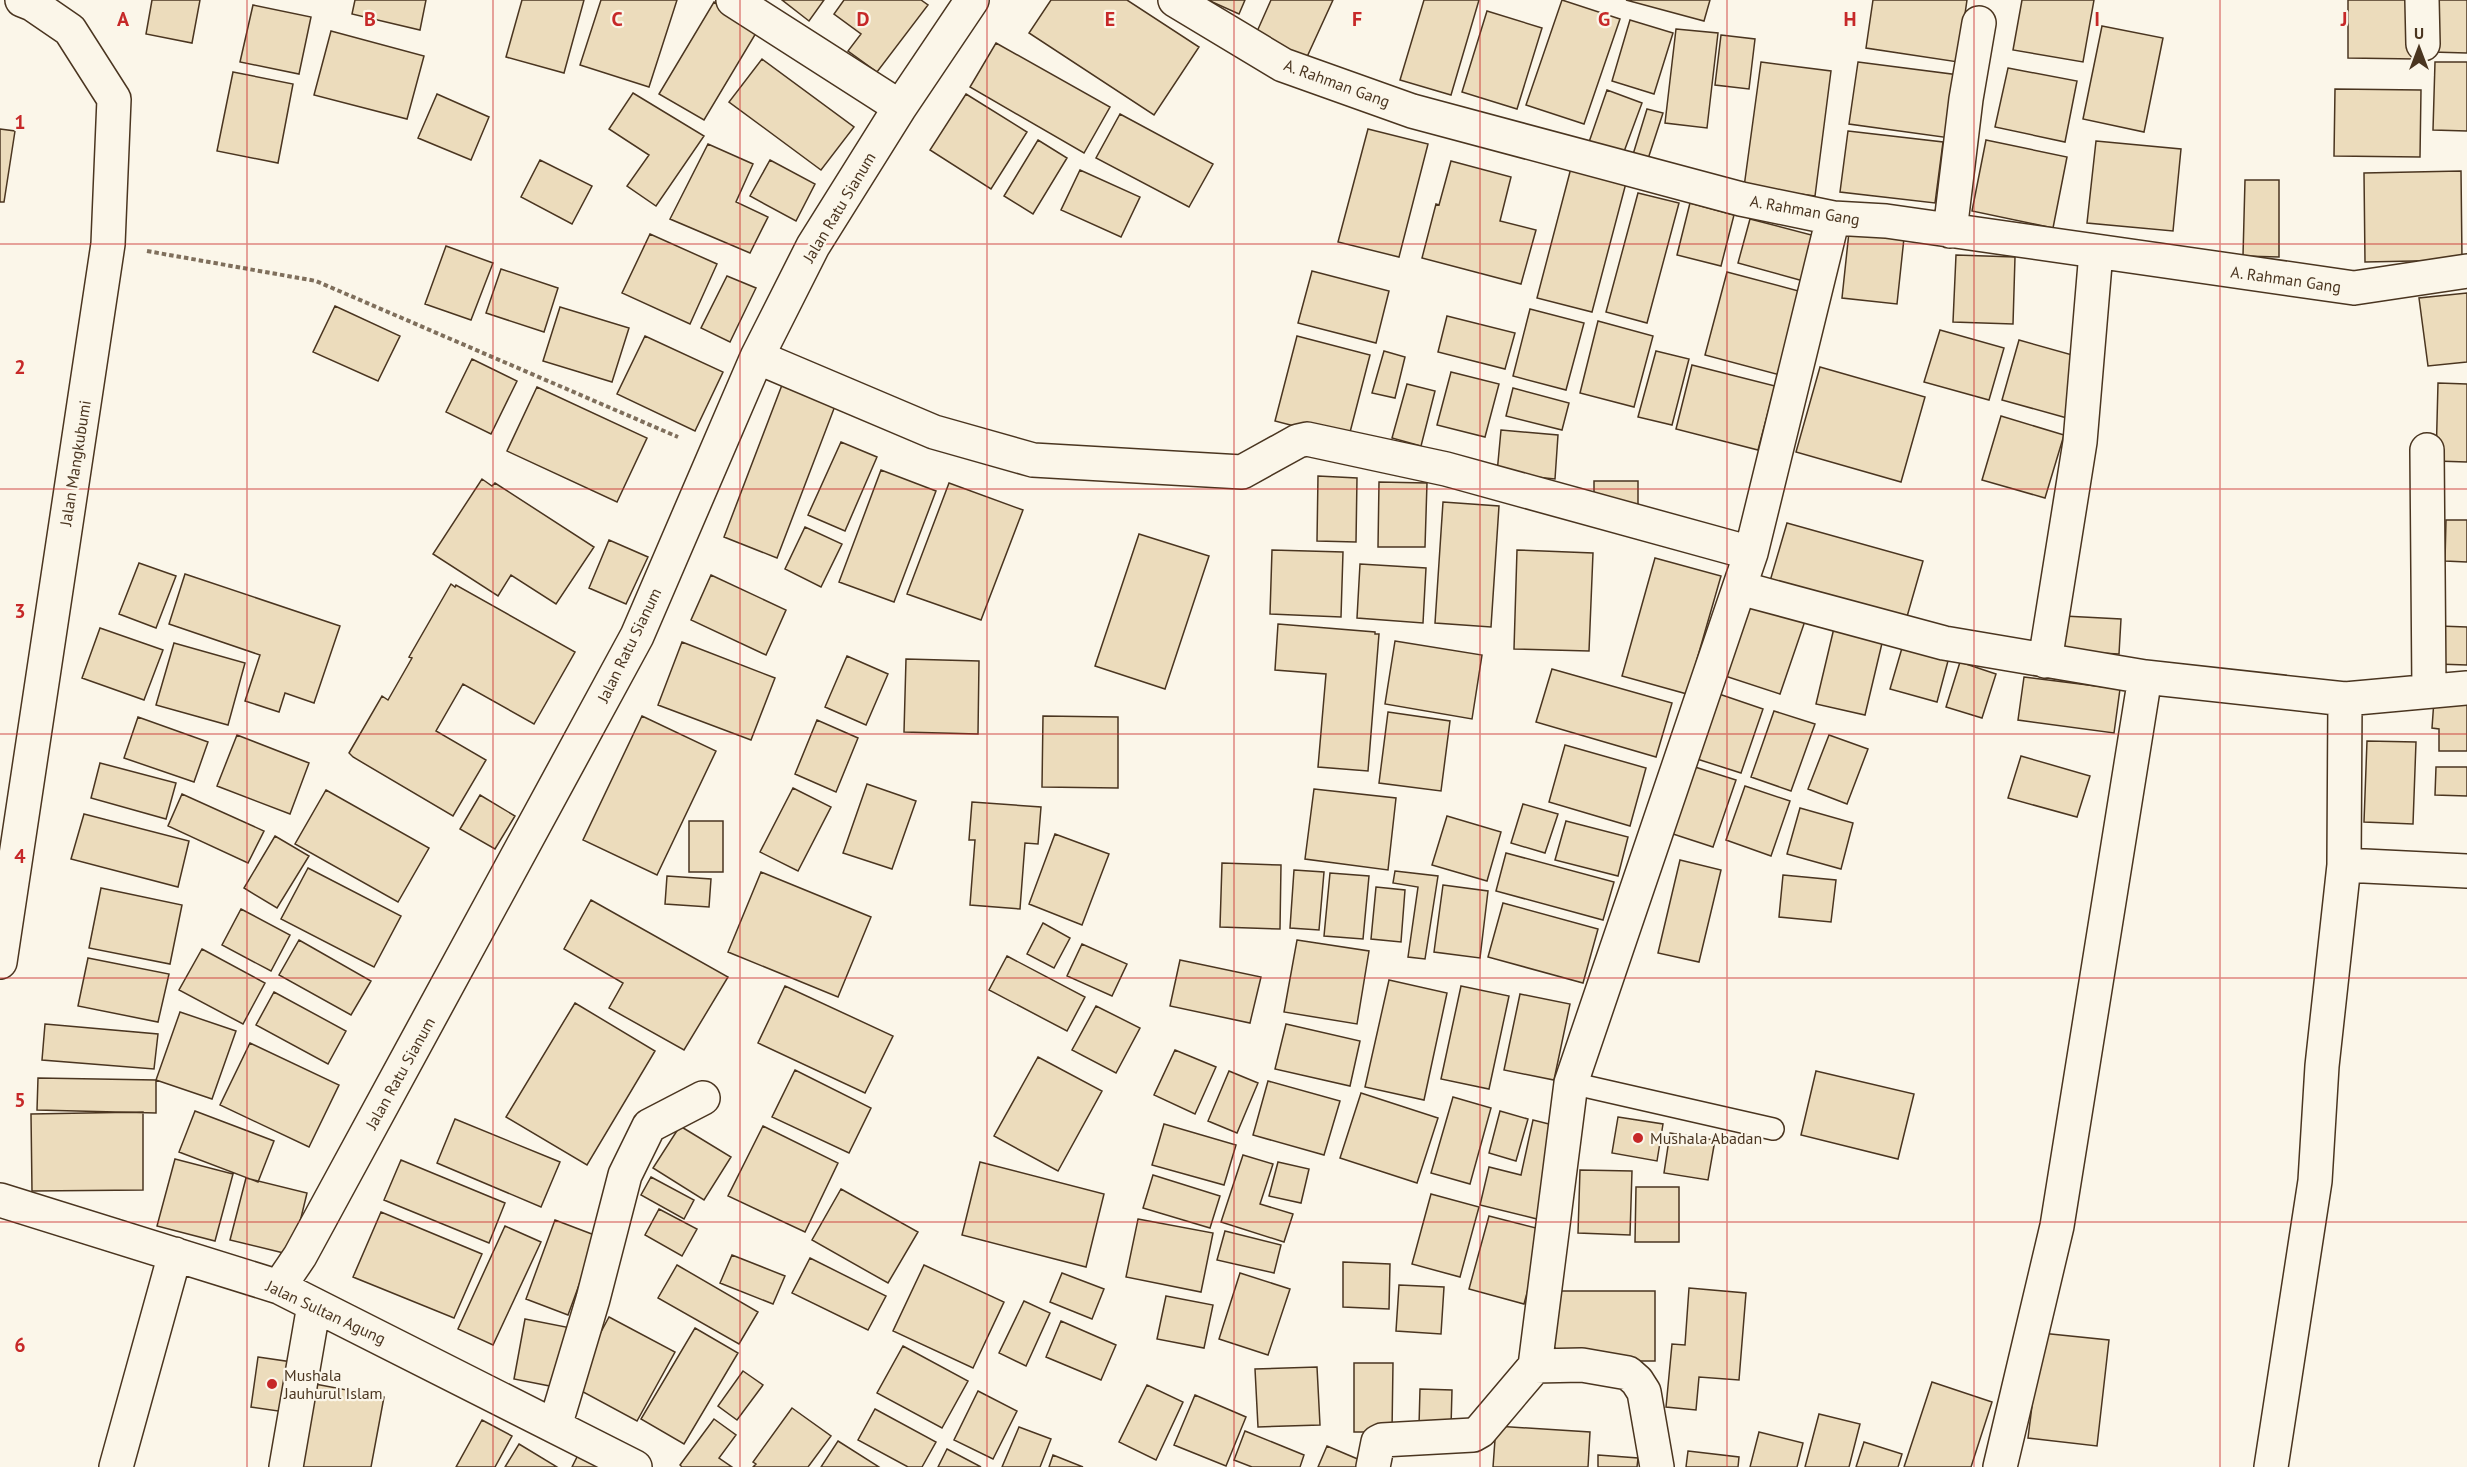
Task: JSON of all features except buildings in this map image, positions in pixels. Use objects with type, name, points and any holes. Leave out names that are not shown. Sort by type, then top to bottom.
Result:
[{"type":"street","name":"Jalan Mangkubumi","points":[[0,962],[108,244],[114,99],[70,30],[32,4],[22,0]]},
{"type":"street","points":[[734,0],[900,106]]},
{"type":"street","name":"Jalan Ratu Sianum","points":[[279,1287],[300,1256],[637,636],[757,357],[813,246],[900,106],[972,0]]},
{"type":"street","name":"A. Rahman Gang","points":[[1175,0],[1283,65],[1412,111],[1741,199],[1833,218],[1886,221],[2354,288],[2467,271]]},
{"type":"street","points":[[2422,0],[2422,44]]},
{"type":"street","points":[[1950,231],[1966,99],[1979,23]]},
{"type":"street","points":[[1373,1467],[1378,1443],[1382,1440],[1468,1436],[1480,1431],[1535,1366],[1572,1083],[1751,553],[1833,218]]},
{"type":"street","points":[[2045,662],[2080,442],[2097,252]]},
{"type":"street","points":[[757,357],[934,432],[1033,460],[1242,472],[1298,441],[1307,439],[1446,469],[1751,553]]},
{"type":"street","points":[[2427,450],[2429,691]]},
{"type":"street","points":[[1740,588],[1944,643],[2045,662],[2145,677],[2345,699],[2467,688]]},
{"type":"street","points":[[2000,1467],[2057,1226],[2145,677]]},
{"type":"street","points":[[2271,1467],[2315,1181],[2322,1066],[2344,866],[2345,699]]},
{"type":"street","points":[[2344,866],[2467,871]]},
{"type":"street","points":[[555,1426],[593,1299],[625,1174],[649,1126],[703,1098]]},
{"type":"street","name":"Jalan Sultan Agung","points":[[0,1200],[279,1287],[635,1467]]},
{"type":"street","points":[[116,1467],[175,1254]]},
{"type":"street","points":[[286,1467],[314,1305]]},
{"type":"street","points":[[1535,1366],[1582,1365],[1628,1373],[1644,1392],[1657,1467]]},
{"type":"lane","points":[[1572,1083],[1773,1129]]},
{"type":"path","points":[[108,244],[316,281],[716,454]]},
{"type":"place","name":"Mushala Abadan","points":[[1638,1138]]},
{"type":"place","name":"Mushala Jauhurul Islam","points":[[272,1384]]}]
